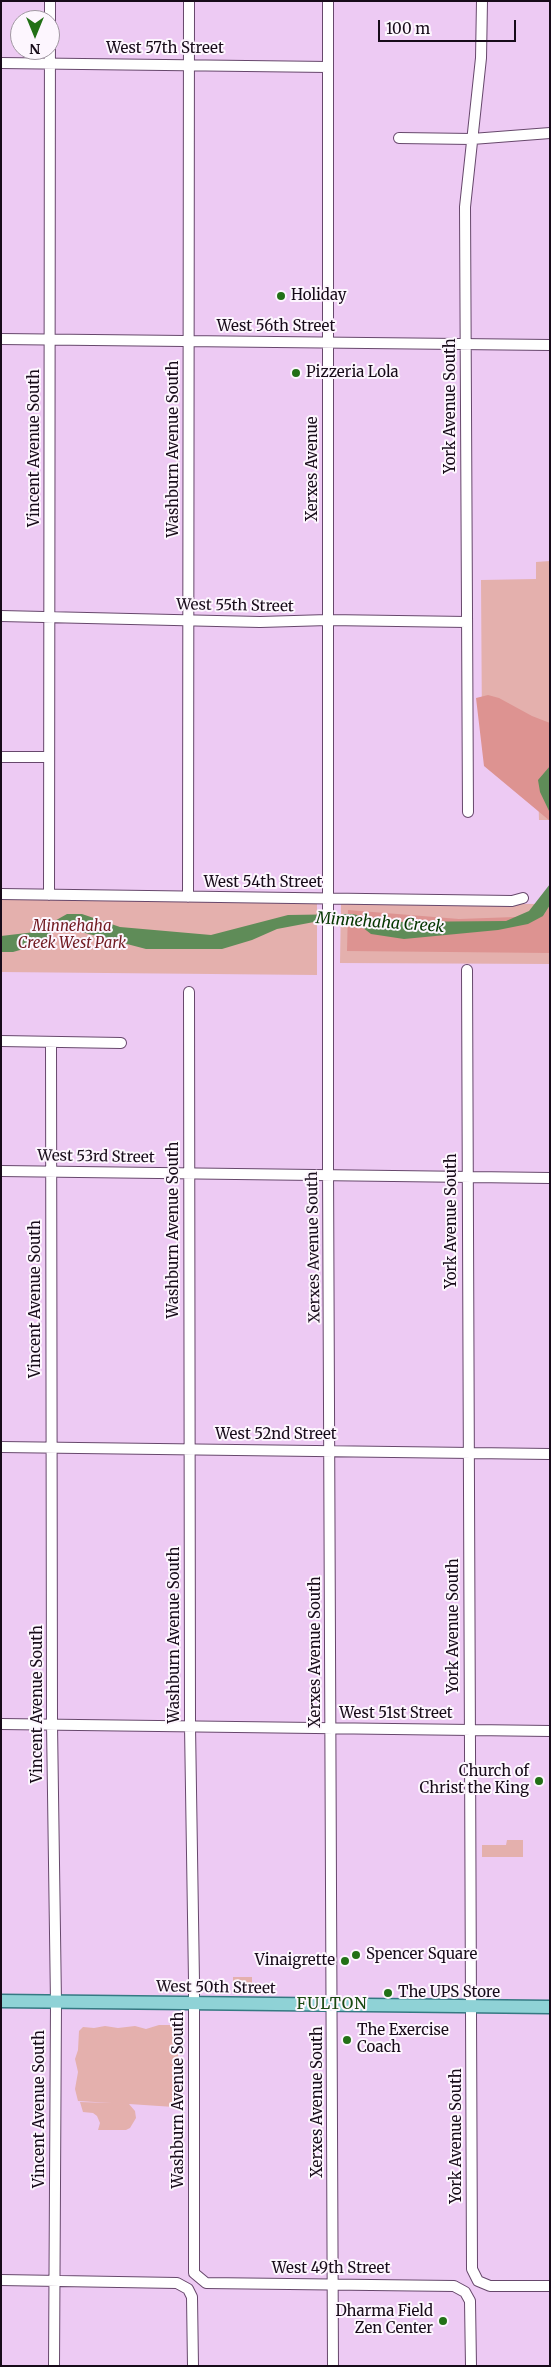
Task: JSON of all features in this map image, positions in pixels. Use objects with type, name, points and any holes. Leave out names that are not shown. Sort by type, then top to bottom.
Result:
[{"type":"main road","name":"West 50th Street","points":[[1,2001],[550,2007]]},
{"type":"street","name":"Vincent Avenue South","points":[[49,895],[50,1]]},
{"type":"street","name":"Washburn Avenue South","points":[[188,897],[189,1]]},
{"type":"street","name":"Xerxes Avenue","points":[[328,1],[329,938]]},
{"type":"street","name":"York Avenue South","points":[[468,812],[465,207],[482,58],[482,1]]},
{"type":"street","name":"West 57th Street","points":[[1,63],[328,67]]},
{"type":"street","points":[[399,138],[472,139],[550,132]]},
{"type":"street","name":"West 56th Street","points":[[1,339],[550,345]]},
{"type":"street","name":"West 55th Street","points":[[1,616],[260,622],[328,620],[467,622]]},
{"type":"street","points":[[1,756],[49,758]]},
{"type":"street","name":"West 54th Street","points":[[1,894],[512,901],[523,898]]},
{"type":"street","name":"Xerxes Avenue South","points":[[329,938],[328,1176],[331,1450],[333,2366]]},
{"type":"street","name":"York Avenue South","points":[[467,970],[466,1177],[472,2269],[478,2281],[490,2286],[550,2286]]},
{"type":"street","name":"Washburn Avenue South","points":[[190,992],[190,1726],[194,2004],[193,2267],[197,2278]]},
{"type":"street","points":[[1,1041],[121,1043]]},
{"type":"street","name":"Vincent Avenue South","points":[[51,1042],[52,1724],[56,2003],[54,2366]]},
{"type":"street","name":"West 53rd Street","points":[[1,1171],[550,1178]]},
{"type":"street","name":"West 52nd Street","points":[[1,1447],[550,1454]]},
{"type":"street","name":"West 51st Street","points":[[1,1724],[550,1731]]},
{"type":"street","name":"West 49th Street","points":[[197,2278],[206,2283],[454,2286],[465,2292],[470,2301],[471,2366]]},
{"type":"street","points":[[1,2280],[177,2283],[188,2289],[192,2297],[192,2366]]},
{"type":"green space","points":[[550,561],[550,820],[539,820],[538,786],[482,732],[481,580],[536,579],[536,562]]},
{"type":"green space","name":"Minnehaha Creek West Park","points":[[1,898],[317,903],[317,975],[1,972]]},
{"type":"green space","points":[[341,903],[550,904],[550,964],[340,963]]},
{"type":"green space","points":[[507,1840],[523,1840],[523,1857],[482,1857],[482,1845],[506,1845]]},
{"type":"green space","points":[[233,1977],[252,1977],[252,1992],[233,1992]]},
{"type":"green space","points":[[159,2025],[171,2025],[178,2040],[178,2104],[174,2107],[129,2104],[135,2111],[136,2118],[130,2128],[126,2130],[98,2130],[100,2123],[97,2116],[93,2113],[83,2112],[80,2102],[112,2103],[78,2101],[75,2089],[78,2072],[75,2059],[78,2050],[79,2031],[83,2027],[105,2026],[118,2028],[135,2026],[146,2029]]},
{"type":"shaded area","points":[[488,695],[499,698],[532,716],[550,723],[550,821],[484,766],[476,698]]},
{"type":"shaded area","points":[[550,905],[550,953],[347,951],[348,910],[459,919],[543,916]]},
{"type":"water","points":[[550,766],[550,813],[540,792],[538,780]]},
{"type":"water","name":"Minnehaha Creek","points":[[550,884],[550,905],[543,916],[528,924],[498,930],[404,939],[371,934],[362,927],[350,923],[314,922],[277,929],[252,940],[222,949],[146,949],[66,928],[56,929],[41,944],[13,952],[1,952],[1,936],[35,932],[67,914],[82,914],[120,927],[211,935],[288,915],[352,914],[393,922],[506,921],[529,911]]},
{"type":"pier","points":[[317,912],[341,912],[340,926],[317,925]]},
{"type":"place","name":"Holiday","points":[[281,296]]},
{"type":"place","name":"Pizzeria Lola","points":[[296,373]]},
{"type":"place","name":"Church of Christ the King","points":[[539,1781]]},
{"type":"place","name":"Spencer Square","points":[[356,1955]]},
{"type":"place","name":"Vinaigrette","points":[[345,1961]]},
{"type":"place","name":"The UPS Store","points":[[388,1993]]},
{"type":"place","name":"The Exercise Coach","points":[[347,2040]]},
{"type":"place","name":"Dharma Field Zen Center","points":[[443,2321]]},
{"type":"district","name":"FULTON","points":[[332,2004]]}]
